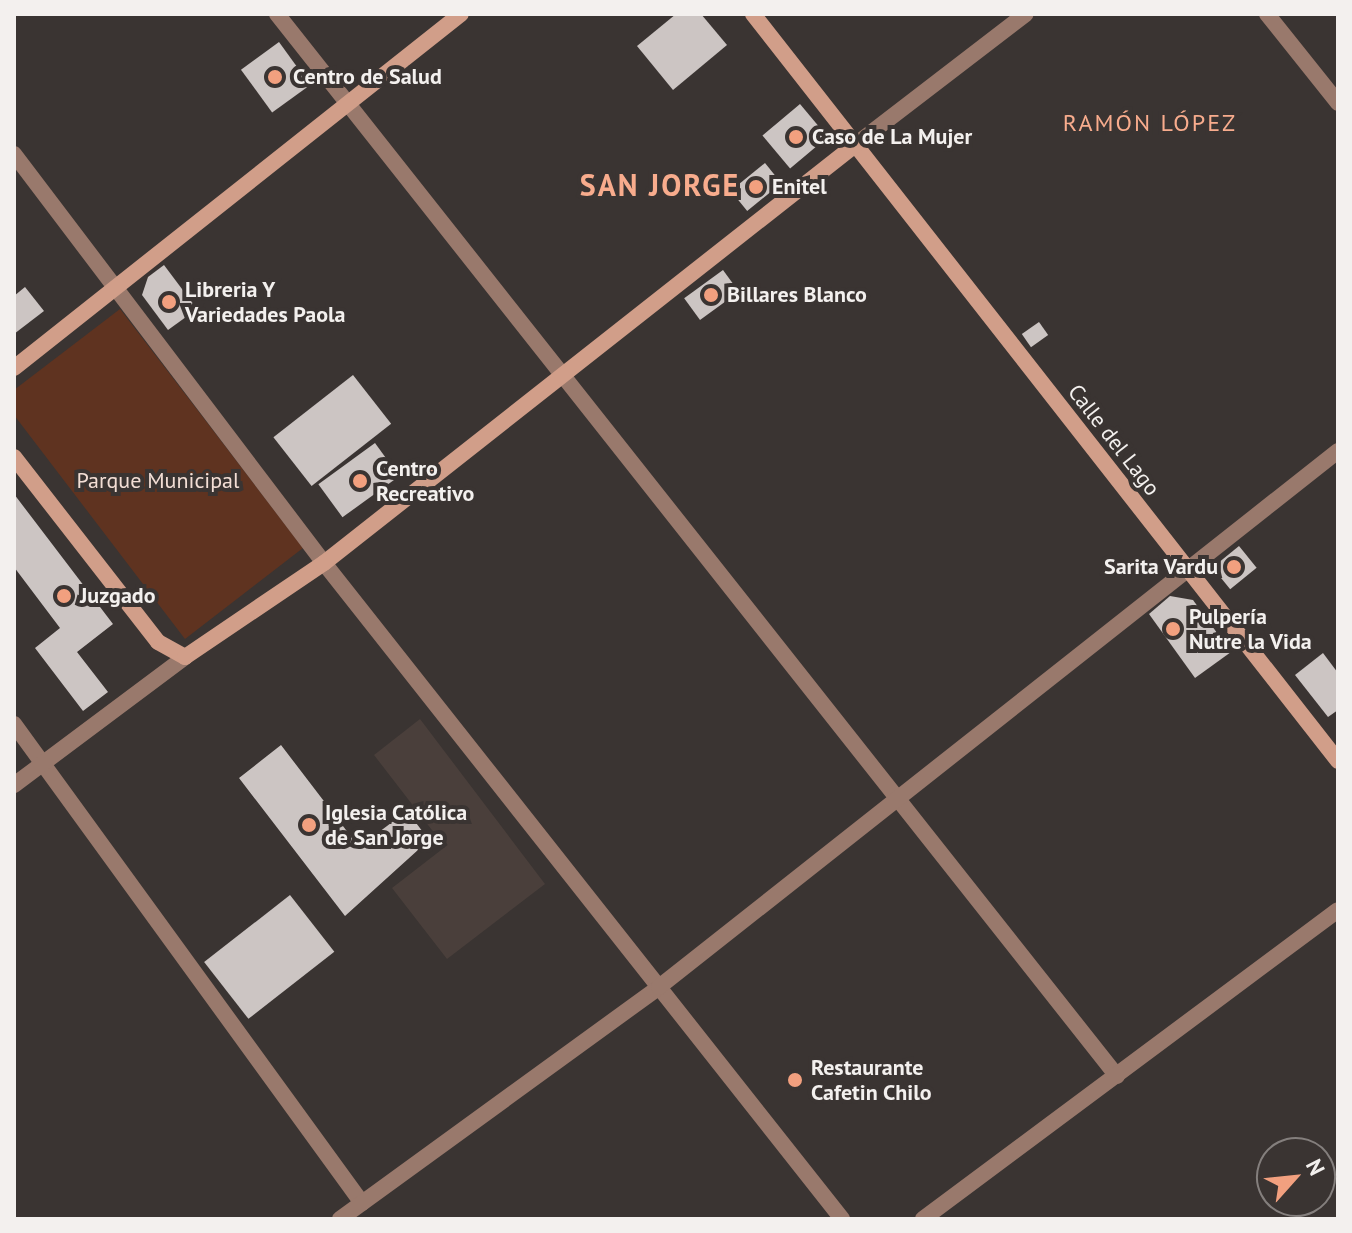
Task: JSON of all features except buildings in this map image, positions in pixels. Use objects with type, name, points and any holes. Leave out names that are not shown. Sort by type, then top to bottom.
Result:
[{"type":"main road","points":[[14,368],[461,14]]},
{"type":"main road","name":"Calle del Lago","points":[[753,14],[1338,761]]},
{"type":"main road","points":[[14,457],[158,642],[185,657],[324,563],[855,145]]},
{"type":"street","points":[[277,14],[1117,1076]]},
{"type":"street","points":[[855,145],[1026,14]]},
{"type":"street","points":[[1267,14],[1338,103]]},
{"type":"street","points":[[14,154],[324,563],[842,1219]]},
{"type":"street","points":[[340,1219],[659,987],[896,796],[1338,451]]},
{"type":"street","points":[[14,785],[185,657]]},
{"type":"street","points":[[14,724],[362,1203]]},
{"type":"street","points":[[923,1219],[1338,910]]},
{"type":"shaded area","points":[[420,719],[545,884],[447,959],[392,888],[445,847],[374,755]]},
{"type":"green space","name":"Parque Municipal","points":[[120,309],[303,548],[185,639],[14,415],[14,390]]},
{"type":"place","name":"Centro de Salud","points":[[275,77]]},
{"type":"place","name":"Caso de La Mujer","points":[[796,137]]},
{"type":"place","name":"Enitel","points":[[756,187]]},
{"type":"place","name":"Billares Blanco","points":[[711,295]]},
{"type":"place","name":"Libreria Y Variedades Paola","points":[[169,302]]},
{"type":"place","name":"Centro Recreativo","points":[[360,481]]},
{"type":"place","name":"Sarita Vardu","points":[[1234,567]]},
{"type":"place","name":"Juzgado","points":[[64,596]]},
{"type":"place","name":"Pulpería Nutre la Vida","points":[[1173,629]]},
{"type":"place","name":"Iglesia Católica de San Jorge","points":[[309,825]]},
{"type":"place","name":"Restaurante Cafetin Chilo","points":[[795,1080]]},
{"type":"district","name":"RAMÓN LÓPEZ","points":[[1150,123]]},
{"type":"district","name":"SAN JORGE","points":[[660,185]]}]
